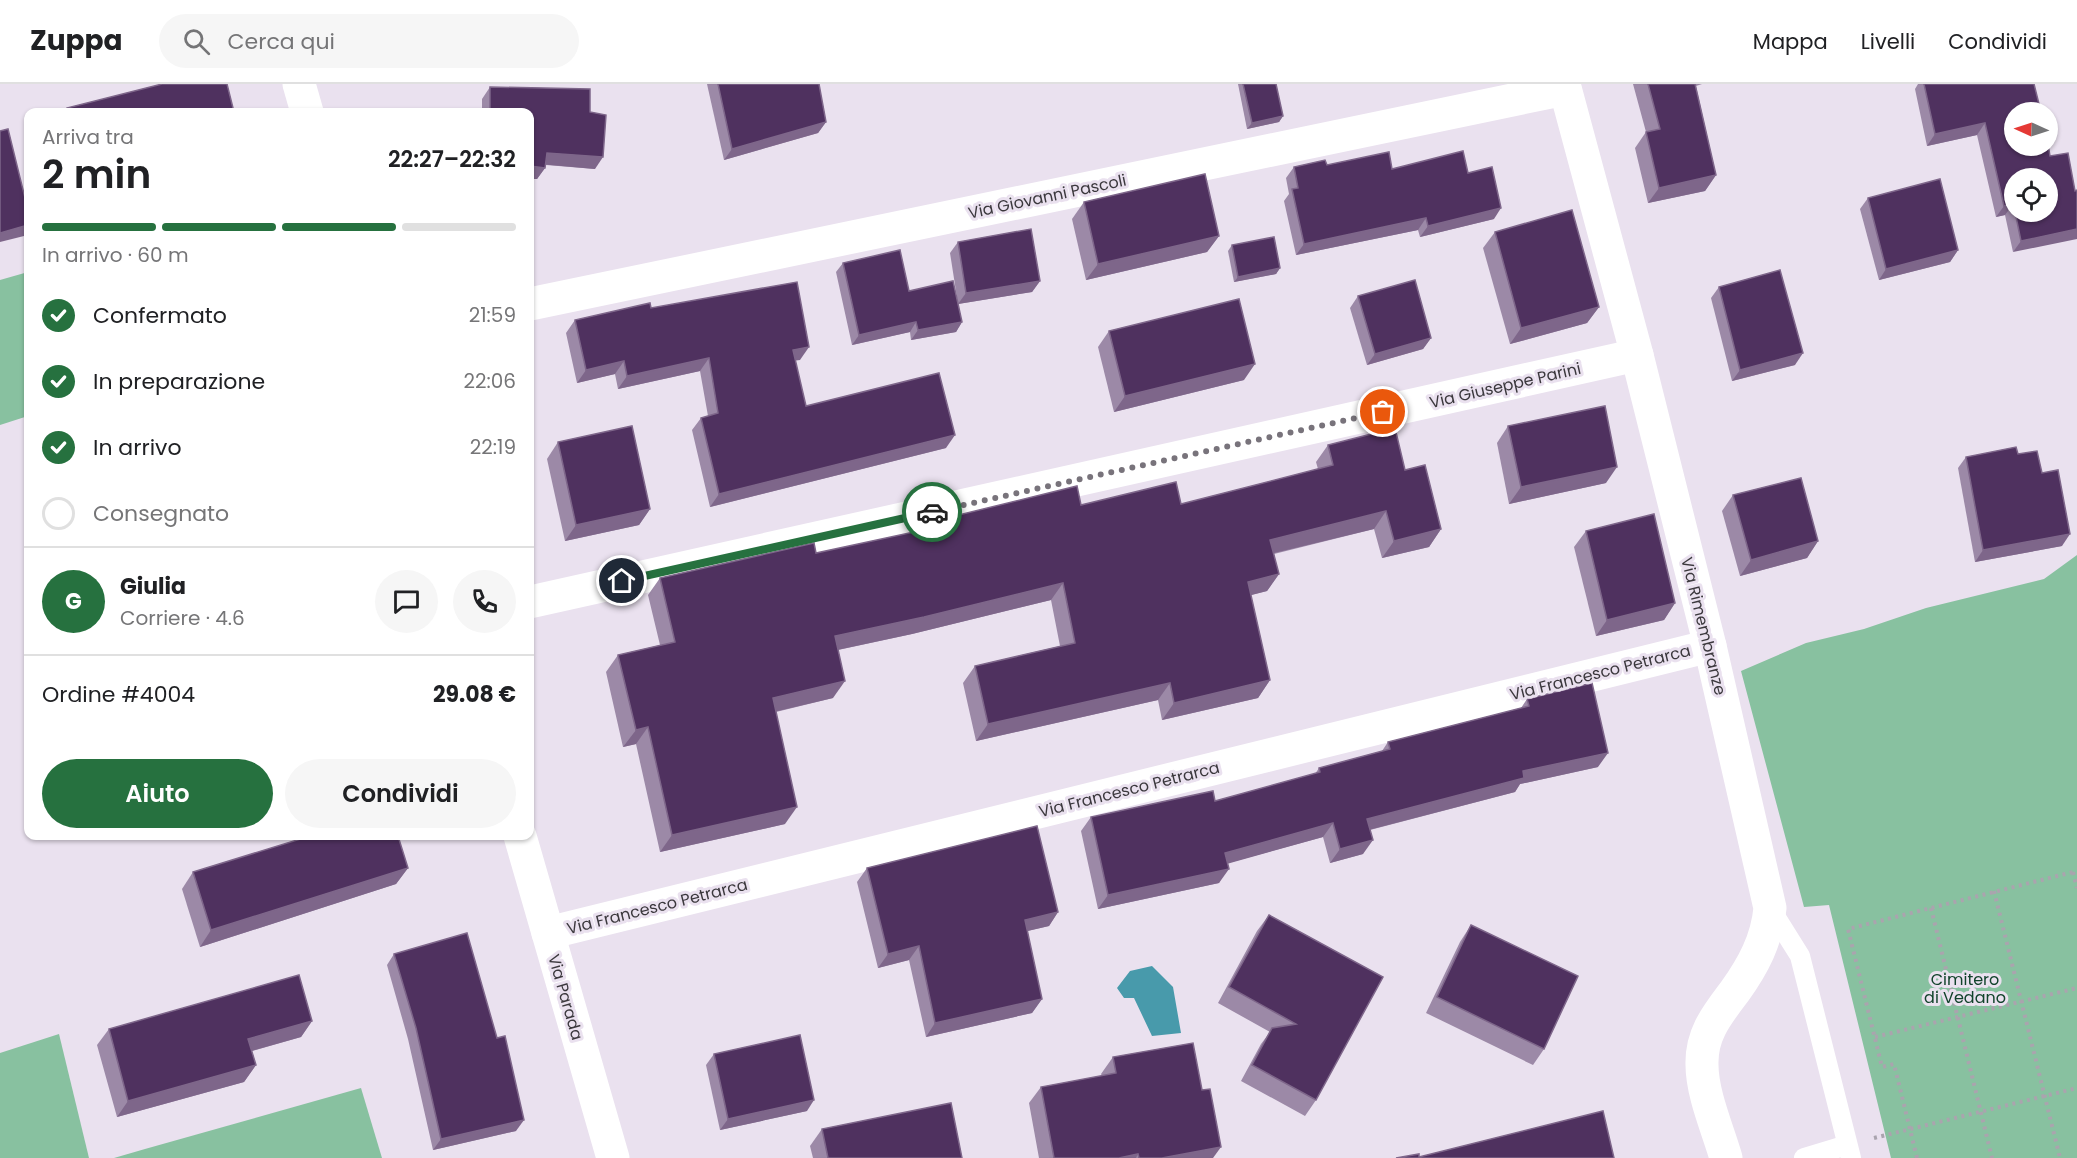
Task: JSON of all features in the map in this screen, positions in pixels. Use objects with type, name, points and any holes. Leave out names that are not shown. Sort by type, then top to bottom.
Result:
[{"type":"street","points":[[299,84],[306,108]]},
{"type":"street","name":"Via Giovanni Pascoli","points":[[534,303],[1564,87]]},
{"type":"street","name":"Via Rimembranze","points":[[1564,87],[1637,355],[1710,646],[1770,908],[1768,926],[1758,955],[1713,1019],[1703,1050],[1703,1081],[1726,1158]]},
{"type":"street","name":"Via Giuseppe Parini","points":[[534,601],[1637,355]]},
{"type":"street","name":"Via Francesco Petrarca","points":[[548,933],[1710,646]]},
{"type":"street","name":"Via Parada","points":[[521,840],[613,1158]]},
{"type":"lane","points":[[1770,908],[1800,956],[1849,1151],[1804,1158]]},
{"type":"path","points":[[1917,1158],[1893,1064],[1882,1067],[1848,929],[2075,871],[2077,888]]},
{"type":"path","points":[[1994,891],[2060,1158]]},
{"type":"path","points":[[1931,908],[1992,1158]]},
{"type":"path","points":[[1875,1037],[2077,988]]},
{"type":"path","points":[[1849,1151],[1910,1129],[2077,1088]]},
{"type":"green space","points":[[24,273],[24,417],[0,425],[0,280]]},
{"type":"green space","name":"Cimitero di Vedano","points":[[2077,555],[2077,1158],[1891,1158],[1829,905],[1804,907],[1741,671],[1806,643],[1864,629],[1926,608],[2044,579]]},
{"type":"green space","points":[[59,1034],[89,1158],[0,1158],[0,1053]]},
{"type":"green space","points":[[361,1088],[382,1158],[114,1158],[145,1149]]},
{"type":"water","points":[[1152,966],[1173,987],[1181,1033],[1152,1036],[1134,998],[1124,998],[1117,988],[1130,971]]},
{"type":"building","points":[[162,84],[227,84],[233,108],[67,108]]},
{"type":"building","points":[[718,84],[819,84],[826,122],[732,149]]},
{"type":"building","points":[[1243,84],[1276,84],[1283,116],[1252,123]]},
{"type":"building","points":[[1648,84],[1695,84],[1716,175],[1659,188],[1646,132],[1660,129]]},
{"type":"building","points":[[1924,84],[2034,84],[2038,102],[2004,102],[2004,156],[2058,156],[2068,153],[2075,191],[2077,190],[2077,229],[2021,241],[2017,222],[2058,222],[2058,168],[2004,168],[2004,206],[1985,123],[1935,134]]},
{"type":"building","points":[[490,87],[590,89],[590,112],[606,115],[603,157],[547,153],[545,168],[534,167],[534,108],[490,108]]},
{"type":"building","points":[[8,129],[24,194],[24,226],[0,233],[0,131]]},
{"type":"building","points":[[1463,151],[1468,173],[1492,167],[1501,208],[1428,226],[1426,218],[1304,244],[1292,189],[1298,188],[1294,167],[1325,160],[1327,165],[1389,152],[1392,169]]},
{"type":"building","points":[[1205,174],[1219,236],[1098,264],[1084,202]]},
{"type":"building","points":[[1940,179],[1958,250],[1886,269],[1868,198]]},
{"type":"building","points":[[1572,210],[1599,307],[1521,328],[1495,232]]},
{"type":"building","points":[[1031,229],[1040,281],[966,293],[958,242]]},
{"type":"building","points":[[1274,237],[1280,268],[1238,277],[1232,245]]},
{"type":"building","points":[[900,250],[909,291],[953,281],[962,322],[918,330],[916,322],[859,335],[843,263]]},
{"type":"building","points":[[1780,270],[1803,353],[1740,370],[1719,287]]},
{"type":"building","points":[[1415,280],[1431,338],[1375,354],[1358,296]]},
{"type":"building","points":[[797,282],[809,347],[793,350],[806,406],[939,373],[955,435],[719,494],[701,418],[718,413],[709,358],[627,376],[624,361],[586,370],[575,320],[650,303],[651,308]]},
{"type":"building","points":[[1239,299],[1255,364],[1125,396],[1109,331]]},
{"type":"building","points":[[1605,406],[1617,467],[1521,487],[1508,426]]},
{"type":"building","points":[[632,426],[650,509],[576,525],[558,442]]},
{"type":"building","points":[[1395,428],[1405,470],[1425,465],[1441,529],[1394,541],[1386,511],[1270,540],[1279,574],[1248,582],[1270,680],[1174,703],[1170,683],[988,724],[975,666],[1075,643],[1063,583],[835,636],[845,681],[773,698],[797,807],[672,835],[648,727],[636,730],[618,655],[675,642],[660,578],[814,543],[816,553],[928,529],[926,523],[1077,486],[1081,505],[1176,482],[1181,504],[1333,465],[1328,445]]},
{"type":"building","points":[[2016,447],[2018,454],[2037,451],[2042,473],[2058,470],[2070,534],[1983,550],[1966,457]]},
{"type":"building","points":[[1801,478],[1818,541],[1751,560],[1733,495]]},
{"type":"building","points":[[1654,514],[1675,603],[1607,620],[1586,531]]},
{"type":"building","points":[[1592,683],[1608,753],[1523,771],[1524,778],[1367,819],[1373,840],[1340,849],[1333,823],[1225,853],[1229,869],[1108,895],[1091,817],[1213,791],[1215,801],[1320,772],[1319,768],[1390,749],[1388,742],[1529,706],[1527,699]]},
{"type":"building","points":[[1037,826],[1058,912],[1025,920],[1042,999],[935,1023],[919,946],[888,954],[867,868]]},
{"type":"building","points":[[297,840],[399,840],[408,868],[211,930],[193,872]]},
{"type":"building","points":[[1269,915],[1383,977],[1316,1100],[1252,1065],[1272,1028],[1296,1024],[1229,987]]},
{"type":"building","points":[[1471,925],[1578,976],[1544,1049],[1437,997]]},
{"type":"building","points":[[467,933],[497,1038],[505,1036],[524,1120],[441,1139],[416,1028],[394,954]]},
{"type":"building","points":[[299,975],[312,1021],[248,1039],[256,1065],[128,1101],[109,1029]]},
{"type":"building","points":[[800,1035],[814,1100],[728,1119],[714,1054]]},
{"type":"building","points":[[1193,1043],[1202,1090],[1210,1089],[1221,1147],[1162,1158],[1139,1158],[1138,1154],[1119,1158],[1054,1158],[1041,1087],[1116,1073],[1113,1057]]},
{"type":"building","points":[[951,1103],[962,1158],[828,1158],[822,1129]]},
{"type":"building","points":[[1603,1111],[1614,1158],[1396,1158],[1419,1154],[1419,1157]]},
{"type":"way so far","points":[[932,512],[1383,412]]},
{"type":"route","points":[[622,581],[932,512]]}]
